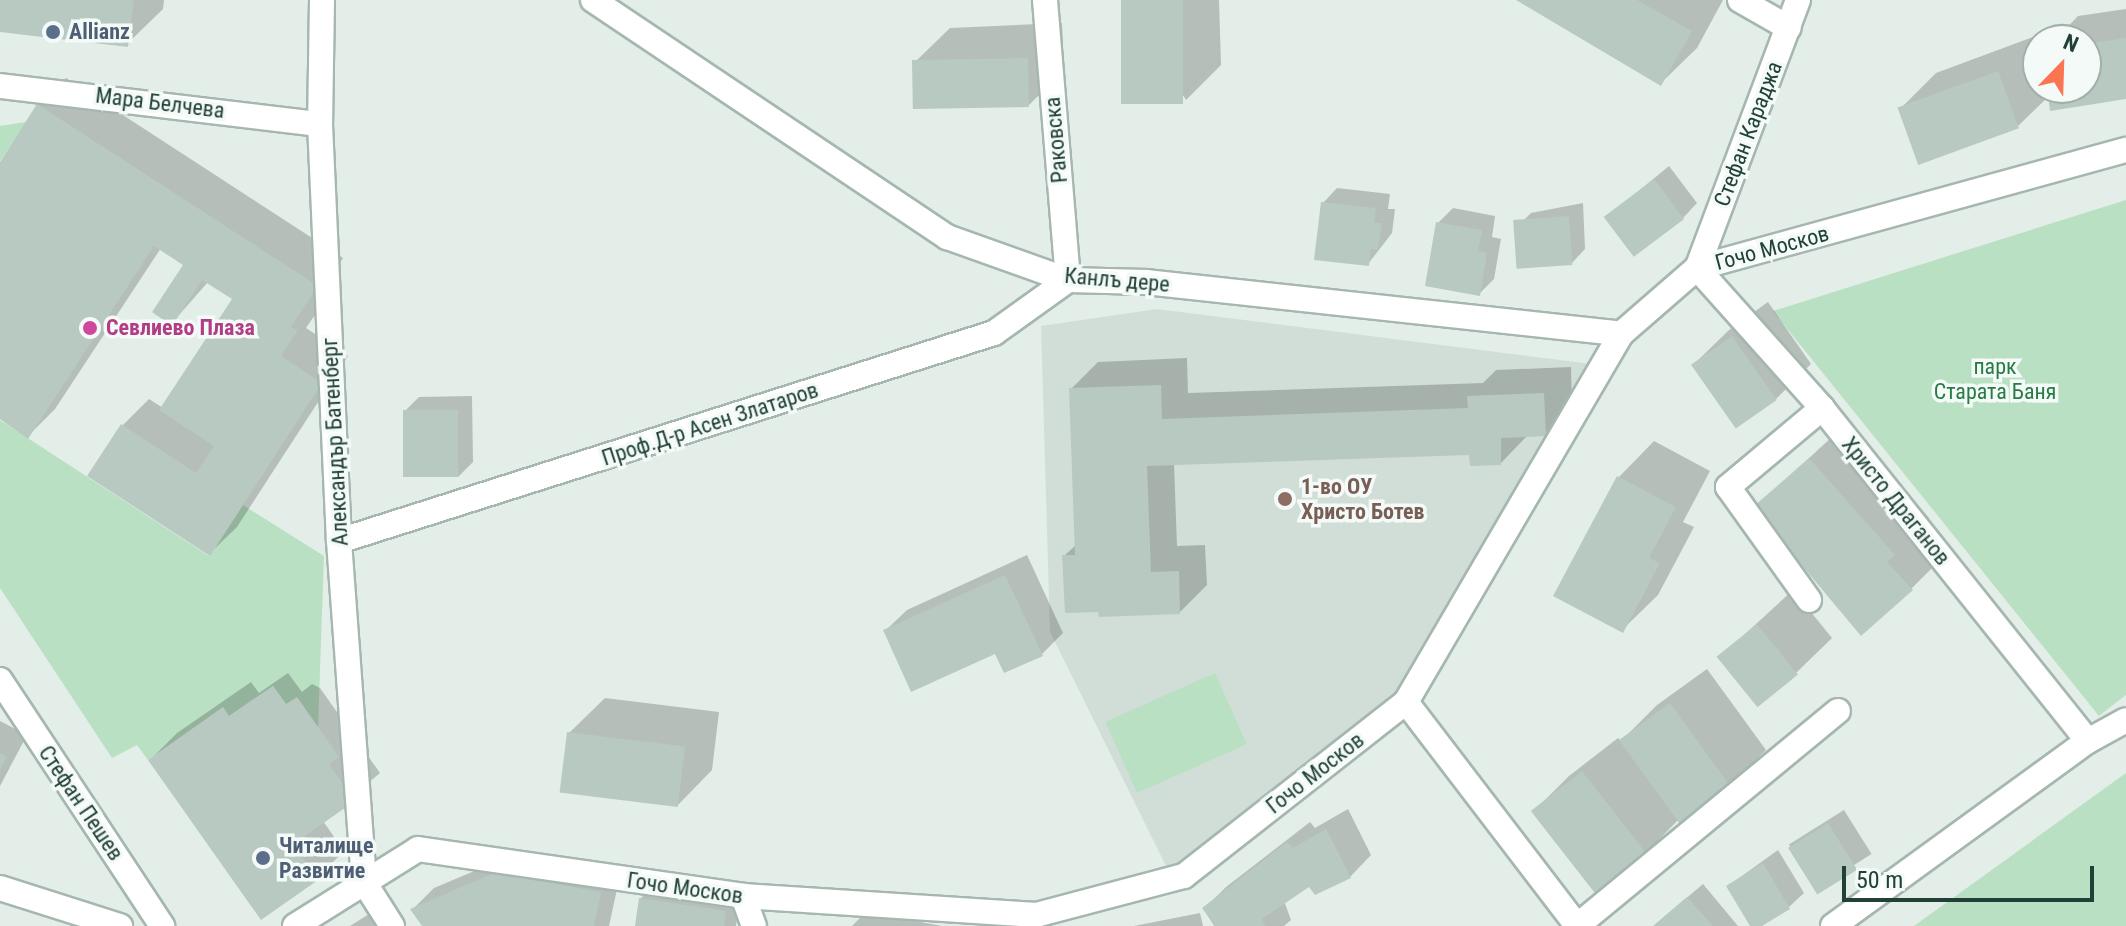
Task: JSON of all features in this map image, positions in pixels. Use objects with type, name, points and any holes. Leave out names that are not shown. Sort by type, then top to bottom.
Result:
[{"type":"street","name":"Александър Батенберг","points":[[322,0],[320,124],[339,541],[364,882]]},
{"type":"street","name":"Канлъ дере","points":[[593,0],[947,237],[1068,280],[1146,282],[1621,334]]},
{"type":"street","name":"Раковска","points":[[1045,0],[1068,280]]},
{"type":"street","points":[[1740,0],[1789,28]]},
{"type":"street","name":"Стефан Караджа","points":[[1697,268],[1798,0]]},
{"type":"street","name":"Мара Белчева","points":[[6,86],[320,124]]},
{"type":"street","name":"Гочо Москов","points":[[295,926],[418,849],[743,896],[1036,915],[1184,876],[1406,702],[1621,334],[1697,268],[2126,150]]},
{"type":"street","name":"Христо Драганов","points":[[1697,268],[1822,408],[2088,741]]},
{"type":"street","name":"Проф.Д-р Асен Златаров","points":[[339,541],[994,333],[1068,280]]},
{"type":"street","points":[[1809,600],[1728,487],[1822,408]]},
{"type":"street","name":"Стефан Пешев","points":[[0,680],[162,926]]},
{"type":"street","points":[[1406,702],[1577,926],[1838,711]]},
{"type":"street","points":[[1833,926],[2088,741],[2126,720]]},
{"type":"street","points":[[364,882],[392,926]]},
{"type":"street","points":[[0,888],[120,926]]},
{"type":"street","points":[[743,896],[754,926]]},
{"type":"shaded area","name":"1-во ОУ Христо Ботев","points":[[1157,309],[1600,365],[1407,705],[1172,878],[1050,632],[1041,326]]},
{"type":"green space","points":[[26,122],[0,161],[0,126]]},
{"type":"green space","name":"парк Старата Баня","points":[[2126,200],[2126,695],[2099,716],[1773,311]]},
{"type":"green space","points":[[0,420],[209,556],[243,505],[324,556],[318,727],[286,704],[273,686],[229,716],[223,708],[148,760],[137,745],[112,758],[0,588]]},
{"type":"green space","points":[[1215,673],[1247,744],[1137,793],[1105,722]]},
{"type":"green space","points":[[2126,773],[2126,926],[1914,926]]},
{"type":"building","points":[[0,0],[134,0],[128,47],[0,32]]},
{"type":"building","points":[[1121,0],[1183,0],[1183,104],[1121,104]]},
{"type":"building","points":[[1516,0],[1637,0],[1692,31],[1661,86]]},
{"type":"building","points":[[2126,38],[2126,99],[2102,103],[2102,42]]},
{"type":"building","points":[[1028,58],[1029,107],[913,109],[912,60]]},
{"type":"building","points":[[1998,71],[2019,128],[1918,165],[1897,108]]},
{"type":"building","points":[[37,104],[318,286],[291,327],[298,330],[281,356],[322,383],[210,556],[87,476],[121,424],[196,473],[214,446],[159,410],[232,299],[202,280],[172,326],[152,312],[183,265],[154,246],[28,439],[0,419],[0,162]]},
{"type":"building","points":[[2049,104],[2094,104],[2050,111]]},
{"type":"building","points":[[1654,179],[1684,219],[1634,257],[1604,217]]},
{"type":"building","points":[[1321,202],[1376,208],[1374,223],[1382,223],[1378,250],[1371,249],[1369,266],[1314,260]]},
{"type":"building","points":[[1569,216],[1572,265],[1517,269],[1513,220]]},
{"type":"building","points":[[1436,222],[1482,230],[1478,251],[1487,253],[1480,296],[1425,286]]},
{"type":"building","points":[[1732,336],[1777,400],[1736,429],[1691,365]]},
{"type":"building","points":[[1161,385],[1162,419],[1468,408],[1467,396],[1544,393],[1546,436],[1501,438],[1501,465],[1470,466],[1469,455],[1147,466],[1151,572],[1179,571],[1180,614],[1099,617],[1098,612],[1065,613],[1062,555],[1075,555],[1069,388]]},
{"type":"building","points":[[403,410],[458,410],[458,477],[403,477]]},
{"type":"building","points":[[1809,458],[1895,555],[1887,562],[1913,590],[1861,636],[1753,507]]},
{"type":"building","points":[[1617,476],[1676,507],[1649,558],[1660,563],[1623,633],[1553,596]]},
{"type":"building","points":[[1005,575],[1043,656],[1004,673],[995,654],[911,692],[883,630]]},
{"type":"building","points":[[1757,624],[1798,675],[1757,707],[1717,657]]},
{"type":"building","points":[[273,686],[286,704],[297,697],[339,757],[329,764],[355,801],[293,844],[318,880],[261,920],[148,760],[223,707],[229,716]]},
{"type":"building","points":[[1670,703],[1731,787],[1680,824],[1619,740]]},
{"type":"building","points":[[567,732],[685,747],[678,807],[560,793]]},
{"type":"building","points":[[0,753],[7,757],[0,770]]},
{"type":"building","points":[[1582,771],[1647,854],[1595,894],[1531,811]]},
{"type":"building","points":[[1828,823],[1857,870],[1817,895],[1788,848]]},
{"type":"building","points":[[1326,829],[1351,878],[1315,895],[1309,887],[1262,919],[1265,926],[1215,926],[1202,908],[1287,842],[1293,848]]},
{"type":"building","points":[[1763,863],[1790,909],[1762,926],[1750,926],[1726,886]]},
{"type":"building","points":[[494,873],[601,892],[594,926],[422,926],[410,909]]},
{"type":"building","points":[[1687,897],[1713,926],[1653,926]]},
{"type":"building","points":[[639,898],[726,911],[724,926],[635,926]]},
{"type":"place","name":"Allianz","points":[[53,32]]},
{"type":"place","name":"Севлиево Плаза","points":[[90,328]]},
{"type":"place","name":"1-во ОУ Христо Ботев","points":[[1285,499]]},
{"type":"place","name":"Читалище Развитие","points":[[263,858]]}]
